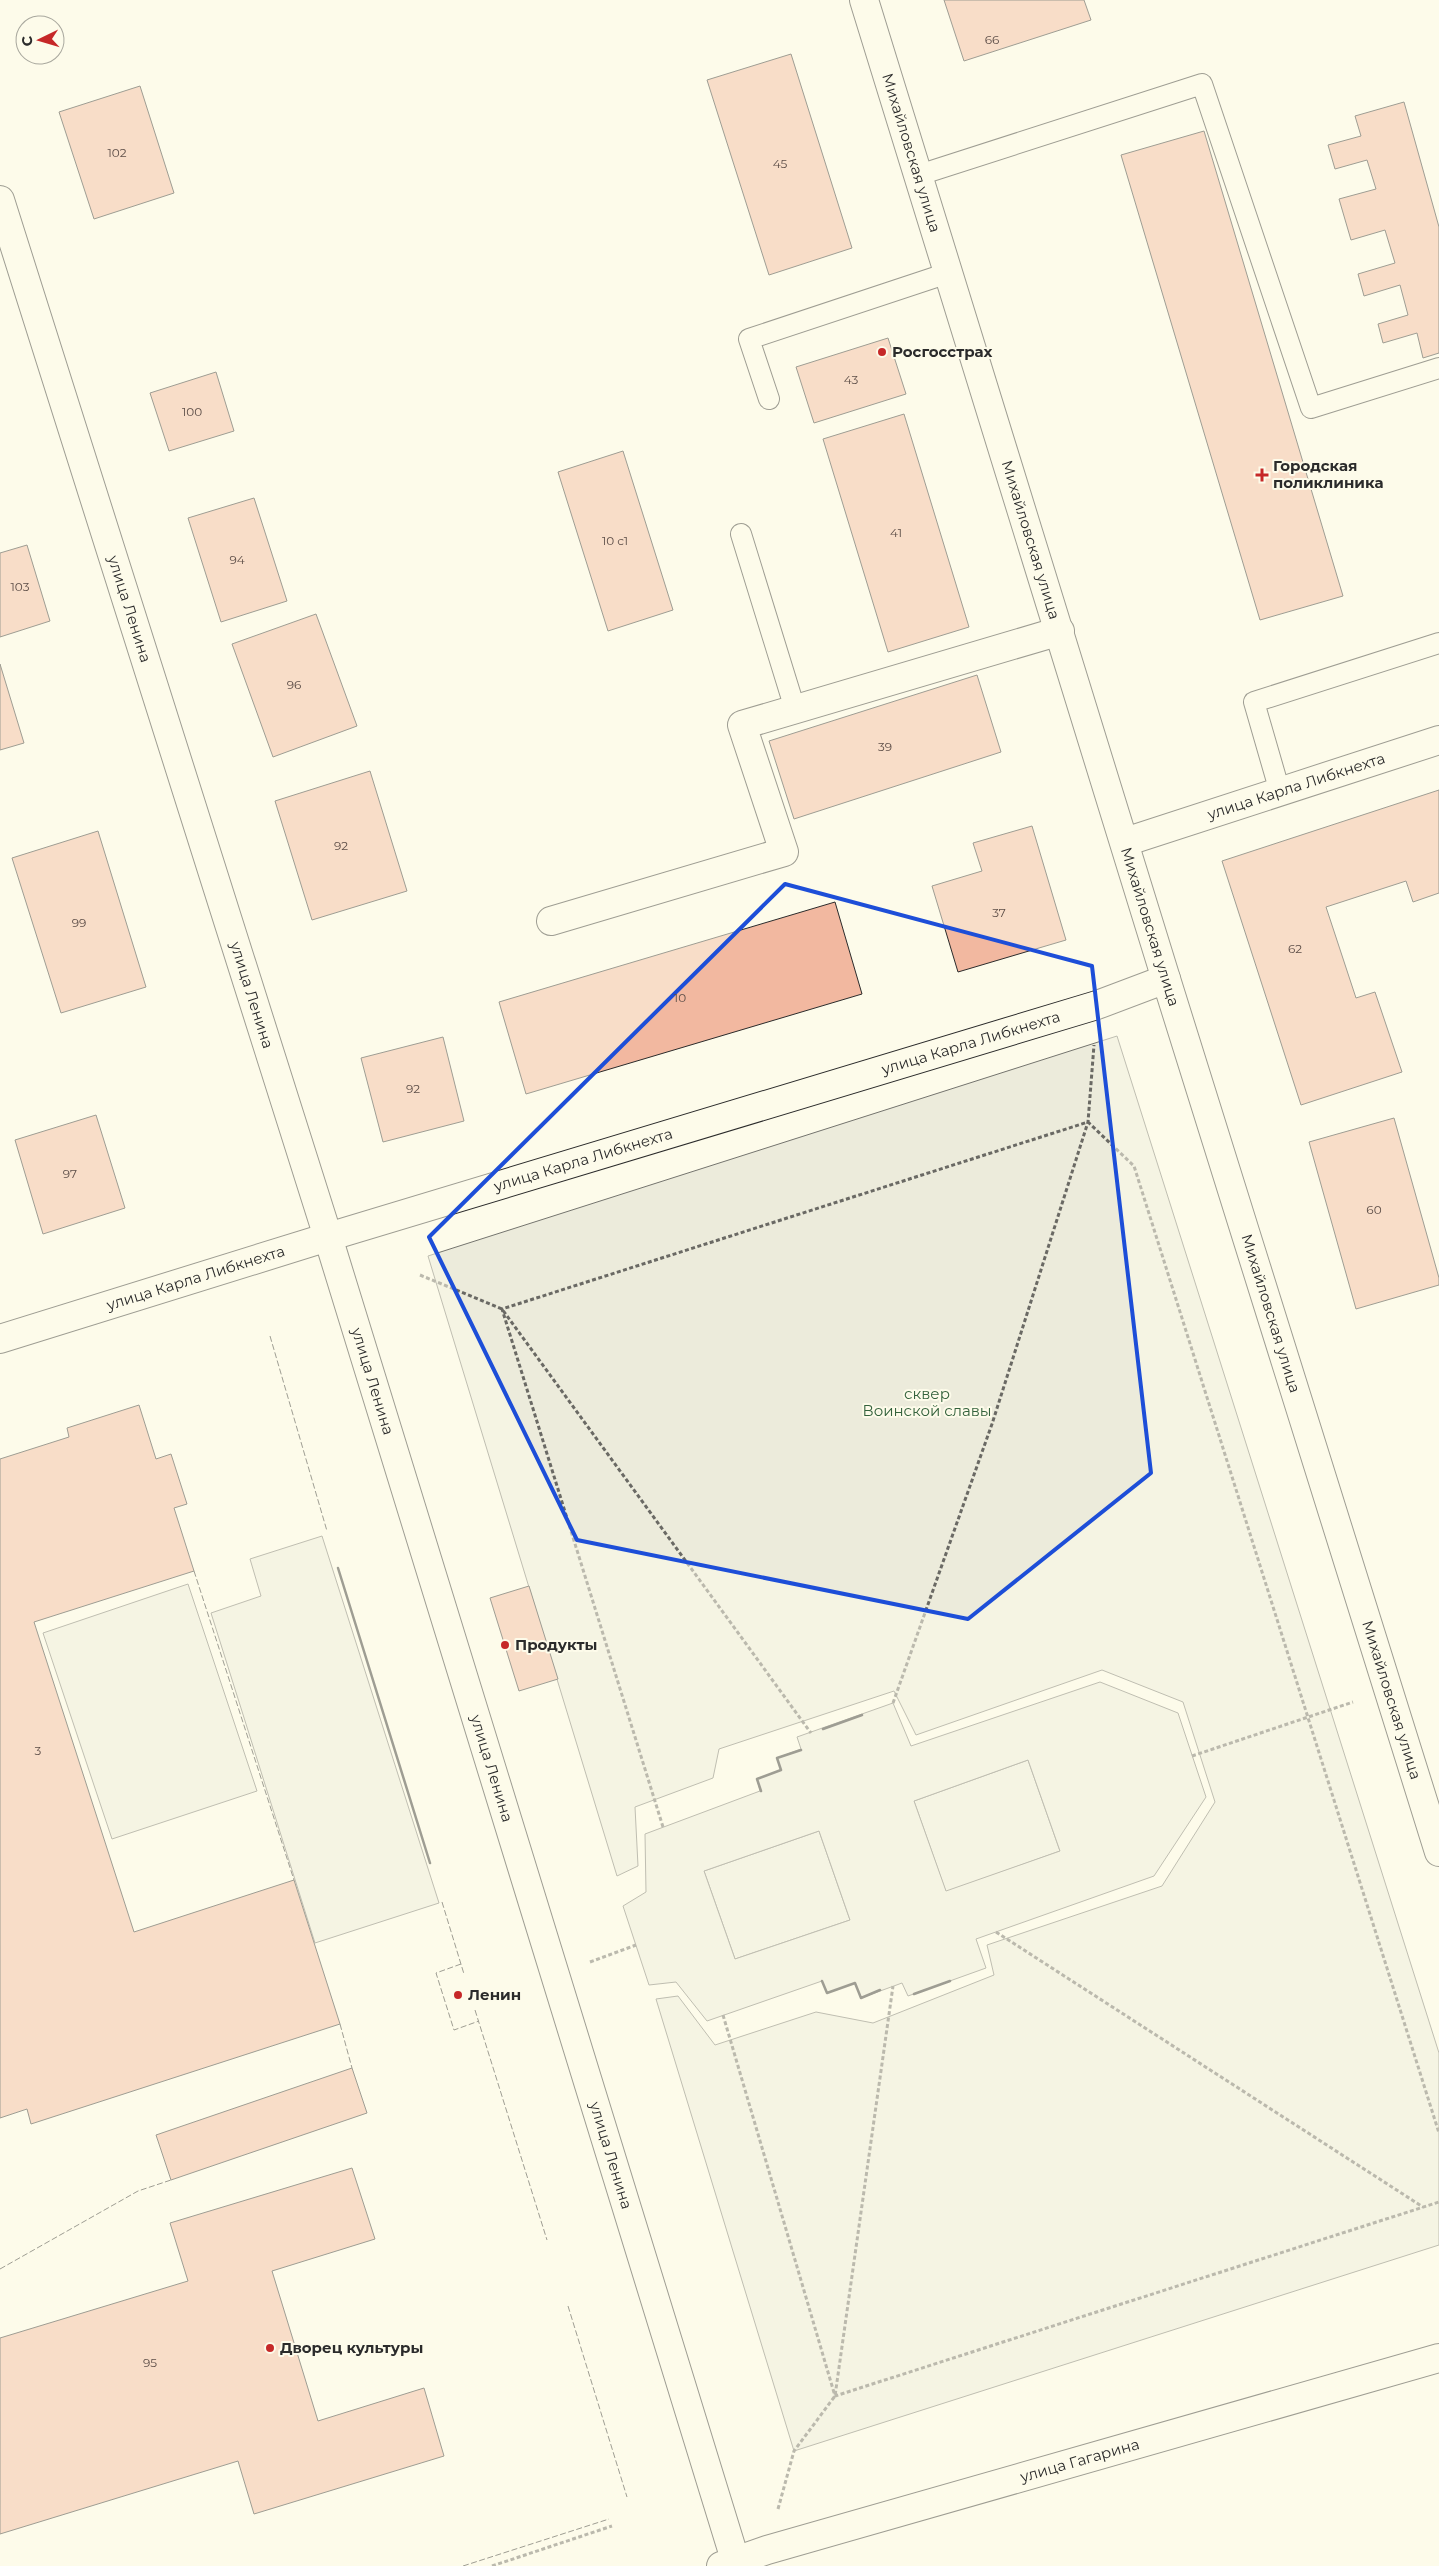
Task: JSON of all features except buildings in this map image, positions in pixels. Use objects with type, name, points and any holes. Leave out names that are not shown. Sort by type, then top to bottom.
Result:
[{"type":"street","name":"Михайловская улица","points":[[864,0],[1166,979],[1439,1852]]},
{"type":"street","name":"улица Ленина","points":[[0,200],[328,1237],[556,1975],[731,2564]]},
{"type":"street","points":[[551,921],[784,852],[742,725],[1060,631]]},
{"type":"street","name":"улица Карла Либкнехта","points":[[1125,842],[1439,740]]},
{"type":"street","name":"улица Карла Либкнехта","points":[[0,1340],[328,1237],[1097,1004],[1166,979]]},
{"type":"street","name":"улица Гагарина","points":[[731,2564],[767,2550],[1439,2358]]},
{"type":"lane","points":[[918,175],[1202,84],[1311,408],[1439,368]]},
{"type":"lane","points":[[769,399],[749,339],[948,273]]},
{"type":"lane","points":[[741,534],[795,709]]},
{"type":"lane","points":[[1280,792],[1254,702],[1439,643]]},
{"type":"path","points":[[894,1703],[992,1424],[1088,1122],[1097,1004]]},
{"type":"path","points":[[502,1309],[1088,1122]]},
{"type":"path","points":[[1088,1122],[1134,1166],[1439,2133]]},
{"type":"path","points":[[420,1275],[502,1309],[811,1733]]},
{"type":"path","points":[[502,1309],[663,1827]]},
{"type":"path","points":[[1192,1756],[1389,1690]]},
{"type":"path","points":[[996,1932],[1423,2207]]},
{"type":"path","points":[[556,1975],[636,1945]]},
{"type":"path","points":[[767,2550],[794,2450],[836,2396],[893,1986]]},
{"type":"path","points":[[724,2015],[836,2396]]},
{"type":"path","points":[[836,2396],[1439,2202]]},
{"type":"path","points":[[492,2566],[612,2526]]},
{"type":"highlighted area","points":[[785,884],[1092,966],[1151,1473],[968,1619],[577,1540],[429,1237]]},
{"type":"green space","name":"сквер Воинской славы","points":[[1117,1036],[1439,2053],[1439,2245],[794,2451],[656,1999],[678,1996],[715,2045],[816,2012],[873,2023],[994,1975],[987,1945],[1162,1886],[1215,1802],[1183,1702],[1102,1670],[916,1735],[894,1691],[719,1749],[713,1778],[635,1807],[638,1866],[617,1876],[428,1256]]},
{"type":"green space","points":[[188,1584],[257,1791],[112,1839],[43,1633]]},
{"type":"green space","points":[[1028,1760],[1060,1851],[946,1892],[914,1801]]},
{"type":"green space","points":[[819,1831],[850,1920],[735,1959],[704,1871]]},
{"type":"shaded area","points":[[322,1536],[439,1903],[315,1943],[211,1613],[261,1596],[250,1559]]},
{"type":"shaded area","points":[[1100,1682],[1178,1713],[1206,1797],[1154,1876],[976,1939],[986,1968],[908,1996],[902,1983],[861,1998],[855,1983],[827,1993],[822,1981],[707,2021],[676,1982],[649,1985],[623,1906],[646,1892],[645,1834],[760,1791],[757,1779],[781,1770],[777,1758],[801,1749],[797,1737],[893,1703],[911,1746]],"holes":[[[1028,1760],[1060,1851],[946,1891],[914,1801]],[[819,1831],[850,1920],[735,1959],[704,1871]]]},
{"type":"fence","points":[[270,1336],[327,1531]]},
{"type":"fence","points":[[194,1571],[294,1880]]},
{"type":"fence","points":[[442,1902],[464,1974]]},
{"type":"fence","points":[[461,1964],[436,1973],[454,2030],[479,2021]]},
{"type":"fence","points":[[475,2010],[547,2240]]},
{"type":"fence","points":[[340,2024],[352,2068]]},
{"type":"fence","points":[[0,2269],[138,2191],[171,2180]]},
{"type":"fence","points":[[568,2306],[627,2497]]},
{"type":"fence","points":[[463,2566],[609,2519]]},
{"type":"wall","points":[[338,1568],[430,1863]]},
{"type":"wall","points":[[823,1729],[862,1715]]},
{"type":"wall","points":[[761,1791],[757,1779],[781,1770],[777,1758],[801,1750]]},
{"type":"wall","points":[[822,1981],[827,1993],[855,1983],[861,1998],[880,1990]]},
{"type":"wall","points":[[914,1994],[950,1981]]},
{"type":"place","name":"Росгосстрах","points":[[882,352]]},
{"type":"place","name":"Городская поликлиника","points":[[1262,475]]},
{"type":"place","name":"Продукты","points":[[505,1645]]},
{"type":"place","name":"Ленин","points":[[458,1995]]},
{"type":"place","name":"Дворец культуры","points":[[270,2348]]}]
